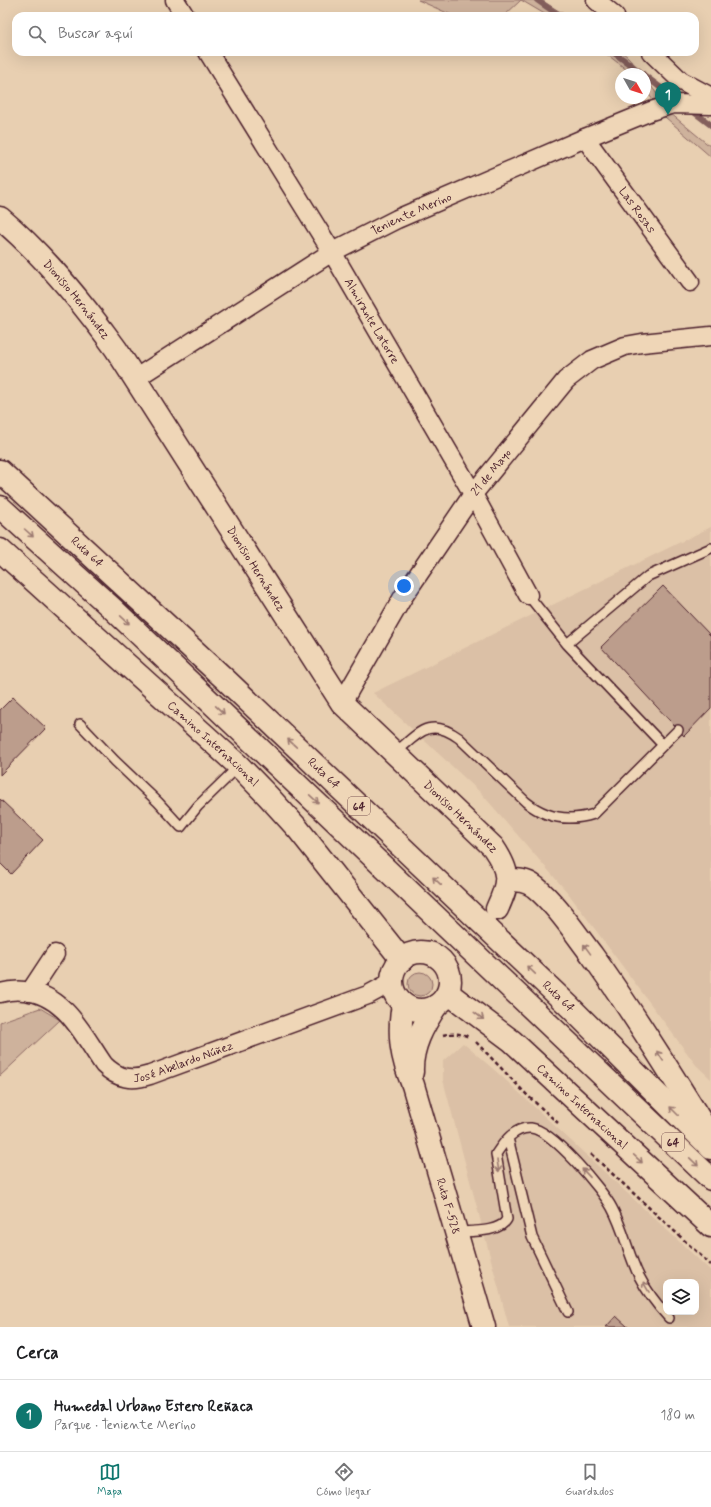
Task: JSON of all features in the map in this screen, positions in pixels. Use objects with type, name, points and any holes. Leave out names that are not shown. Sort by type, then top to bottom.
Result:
[{"type":"main road","name":"Dionisio Hernández","points":[[0,218],[37,253],[65,283],[91,315],[136,378],[342,703],[493,847],[506,868],[507,880]]},
{"type":"main road","name":"Ruta 64","points":[[0,471],[233,687],[564,1001],[711,1148]]},
{"type":"main road","name":"Ruta 64","points":[[0,507],[114,610],[711,1179]]},
{"type":"main road","name":"Camino Internacional","points":[[0,550],[239,766],[298,829],[402,960]]},
{"type":"main road","points":[[497,909],[506,890],[507,880],[521,880],[535,887],[550,902],[616,990],[711,1136]]},
{"type":"main road","points":[[419,952],[429,953],[438,957],[444,964],[444,990],[428,1010],[410,1008],[397,998],[392,982],[393,974],[396,966],[402,960],[410,954],[419,952]]},
{"type":"main road","name":"Ruta F-528","points":[[413,1085],[412,1068],[414,1051],[419,1035],[464,956]]},
{"type":"main road","name":"Camino Internacional","points":[[444,990],[512,1041],[711,1226]]},
{"type":"main road","name":"Ruta F-528","points":[[403,1004],[400,1030],[401,1049],[484,1327]]},
{"type":"street","points":[[175,0],[182,12]]},
{"type":"street","points":[[596,0],[610,12]]},
{"type":"street","name":"Almirante Latorre","points":[[210,56],[332,252],[473,494],[528,595]]},
{"type":"street","points":[[655,56],[681,81],[711,97]]},
{"type":"street","name":"Teniente Merino","points":[[136,378],[332,252],[398,219],[651,111],[673,104],[711,105]]},
{"type":"street","name":"Las Rosas","points":[[585,138],[690,282]]},
{"type":"street","name":"21 de Mayo","points":[[342,703],[403,597],[473,494],[566,380],[592,360],[625,346],[711,336]]},
{"type":"street","points":[[30,992],[56,954]]},
{"type":"street","name":"José Abelardo Núñez","points":[[0,993],[17,990],[41,994],[60,1005],[69,1013],[104,1065],[116,1075],[133,1079],[150,1075],[368,995],[392,982]]},
{"type":"lane","points":[[567,644],[648,576],[711,548]]},
{"type":"lane","points":[[528,595],[567,644],[663,746]]},
{"type":"lane","points":[[80,724],[115,762],[158,802],[181,827],[198,806],[239,766]]},
{"type":"lane","points":[[395,753],[424,729],[442,729],[451,732],[535,809],[556,817],[569,819],[582,818],[594,814],[678,730]]},
{"type":"lane","points":[[456,1232],[486,1230],[496,1228],[504,1224],[507,1219],[496,1154],[514,1132],[531,1128],[540,1131],[566,1153],[602,1192],[612,1207],[620,1224],[632,1258],[644,1285],[657,1305],[669,1318]]},
{"type":"lane","points":[[508,1138],[532,1237],[568,1312]]},
{"type":"shaded area","points":[[418,0],[521,0],[508,12],[445,12]]},
{"type":"shaded area","points":[[521,0],[541,0],[560,12],[541,12]]},
{"type":"shaded area","points":[[609,56],[627,56],[638,68],[624,68]]},
{"type":"shaded area","points":[[651,86],[670,113],[711,147],[711,157],[665,117],[651,97]]},
{"type":"shaded area","points":[[711,527],[711,1079],[696,1065],[568,893],[481,793],[373,693]]},
{"type":"shaded area","points":[[420,972],[428,976],[432,984],[428,992],[420,996],[412,992],[408,984],[412,976]]},
{"type":"shaded area","points":[[40,1008],[60,1020],[0,1076],[0,1022]]},
{"type":"shaded area","points":[[463,1043],[499,1074],[711,1271],[711,1327],[509,1327],[443,1080],[443,1061]]},
{"type":"building","points":[[663,586],[711,636],[711,708],[684,736],[601,647]]},
{"type":"building","points":[[13,697],[46,728],[0,775],[0,710]]},
{"type":"building","points":[[0,799],[43,840],[11,874],[0,863]]},
{"type":"building","points":[[616,1316],[628,1327],[606,1327]]},
{"type":"waterway","points":[[537,0],[554,12]]},
{"type":"waterway","points":[[618,56],[635,68]]},
{"type":"waterway","points":[[651,80],[677,100]]},
{"type":"waterway","points":[[690,109],[711,125]]},
{"type":"place","name":"Humedal Urbano Estero Reñaca","points":[[668,115]]}]
